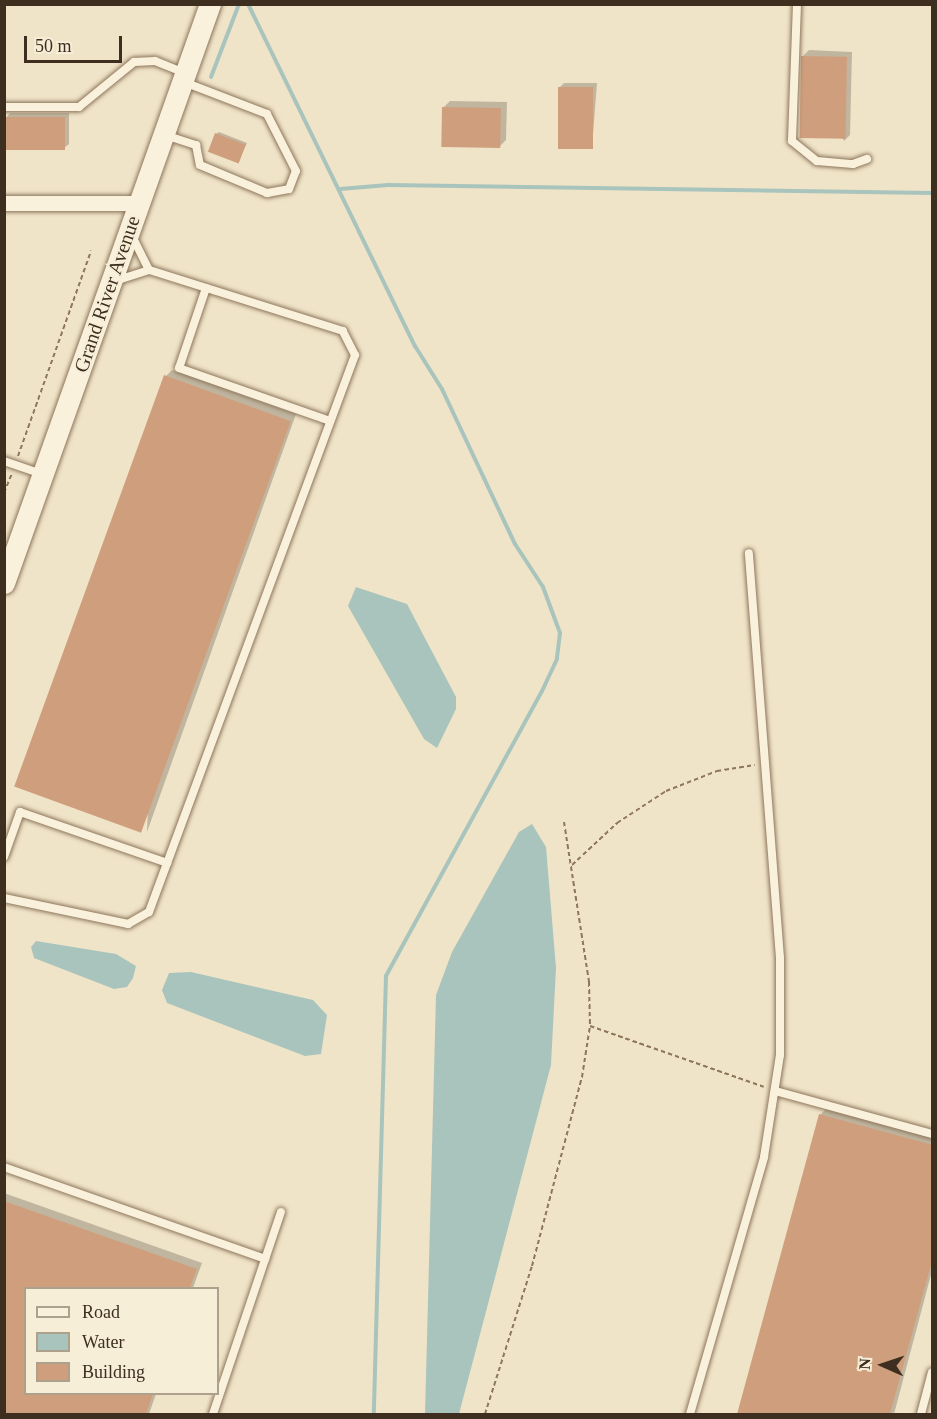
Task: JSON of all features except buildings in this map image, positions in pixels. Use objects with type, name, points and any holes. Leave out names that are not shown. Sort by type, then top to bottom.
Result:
[{"type":"main road","name":"Grand River Avenue","points":[[4,583],[210,4]]},
{"type":"street","points":[[4,203],[139,203]]},
{"type":"lane","points":[[797,4],[792,141],[817,161],[867,159]]},
{"type":"lane","points":[[4,107],[79,107],[134,62],[155,61],[184,77],[267,114],[296,171],[289,189],[267,193],[200,165],[196,145],[164,134]]},
{"type":"lane","points":[[128,230],[149,270]]},
{"type":"lane","points":[[4,898],[128,924],[149,912],[355,354],[343,331],[149,270],[110,285]]},
{"type":"lane","points":[[206,288],[179,368],[330,421]]},
{"type":"lane","points":[[4,461],[43,474]]},
{"type":"lane","points":[[690,1414],[764,1157],[775,1090],[781,968],[749,553]]},
{"type":"lane","points":[[4,857],[20,812],[167,863]]},
{"type":"lane","points":[[775,1090],[933,1134]]},
{"type":"lane","points":[[4,1167],[265,1259]]},
{"type":"lane","points":[[213,1414],[281,1212]]},
{"type":"lane","points":[[921,1414],[933,1372]]},
{"type":"path","points":[[4,493],[91,251]]},
{"type":"path","points":[[572,865],[617,823],[666,791],[717,771],[764,764]]},
{"type":"path","points":[[485,1414],[532,1266],[582,1077],[590,1026],[572,865],[564,822]]},
{"type":"path","points":[[590,1026],[775,1090]]},
{"type":"water","points":[[356,587],[407,604],[456,697],[456,709],[437,748],[424,739],[348,606]]},
{"type":"water","points":[[532,824],[546,847],[556,968],[551,1065],[459,1414],[425,1414],[436,995],[452,952],[519,832]]},
{"type":"water","points":[[36,941],[116,954],[136,966],[133,978],[127,987],[114,989],[34,958],[31,947]]},
{"type":"water","points":[[191,972],[313,1000],[327,1015],[321,1054],[305,1056],[167,1003],[162,990],[169,973]]},
{"type":"waterway","points":[[211,77],[239,4]]},
{"type":"waterway","points":[[248,4],[415,346],[442,389],[515,544],[543,587],[560,633],[557,659],[542,691],[386,976],[374,1414]]},
{"type":"waterway","points":[[340,189],[388,185],[932,193]]}]
